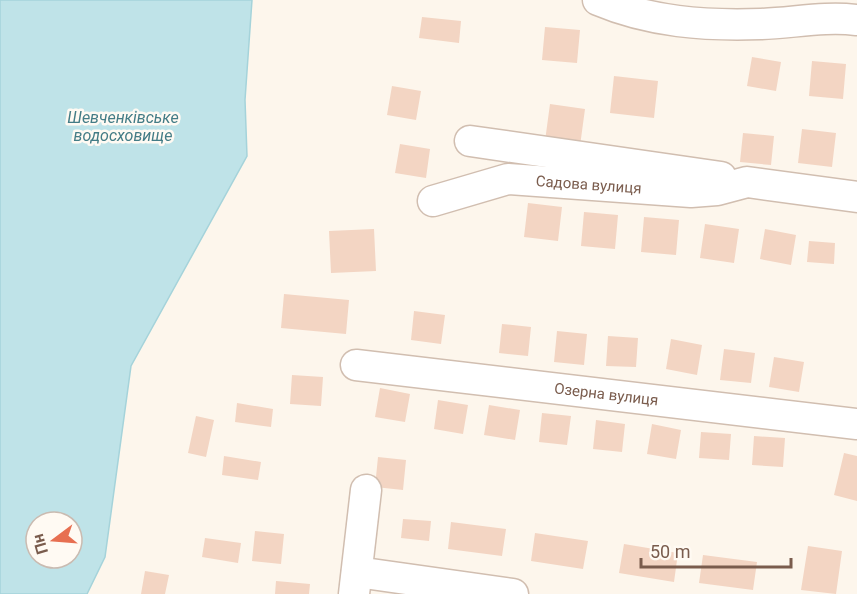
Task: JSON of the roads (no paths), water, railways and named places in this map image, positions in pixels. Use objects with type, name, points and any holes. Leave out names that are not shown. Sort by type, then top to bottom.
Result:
[{"type":"street","points":[[598,0],[646,16],[694,24],[762,24],[823,18],[857,20]]},
{"type":"street","name":"Садова вулиця","points":[[470,141],[704,173],[747,182],[857,197]]},
{"type":"street","name":"Садова вулиця","points":[[434,201],[508,180],[691,192],[717,190],[747,182]]},
{"type":"street","name":"Озерна вулиця","points":[[356,365],[857,424]]},
{"type":"street","points":[[366,490],[356,583],[513,594]]},
{"type":"water","name":"Шевченківське водосховище","points":[[0,0],[252,0],[245,100],[247,156],[131,366],[105,557],[87,594],[0,594]]}]
